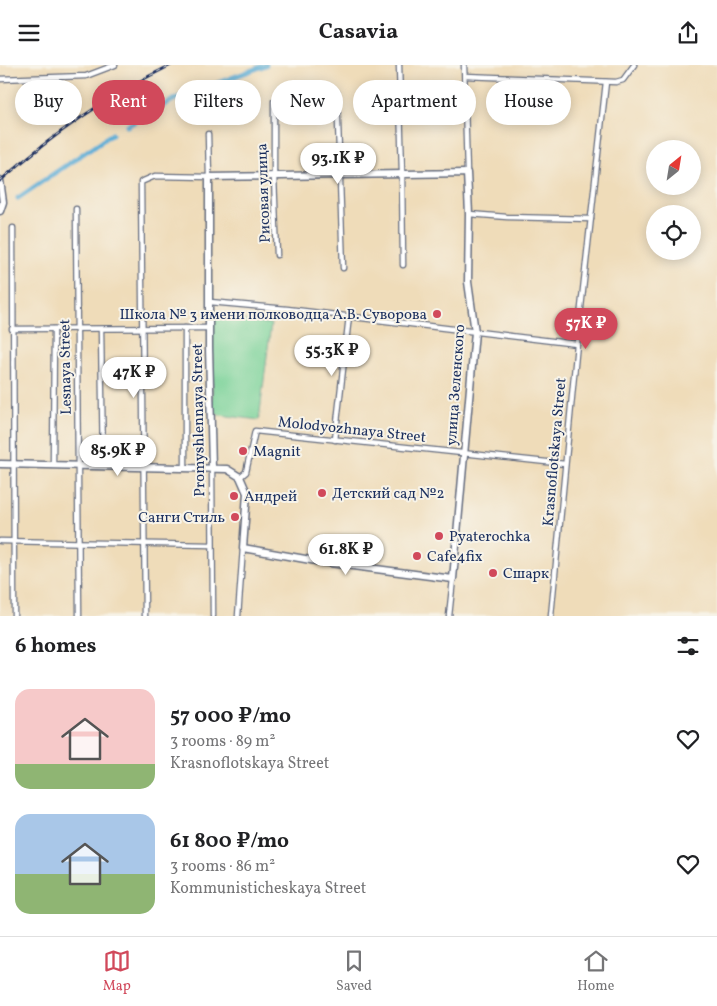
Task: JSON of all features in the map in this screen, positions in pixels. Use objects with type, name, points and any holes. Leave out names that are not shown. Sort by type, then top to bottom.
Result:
[{"type":"street","points":[[0,79],[86,76],[115,65]]},
{"type":"street","points":[[399,65],[403,265]]},
{"type":"street","name":"улица Зеленского","points":[[449,616],[474,332],[468,281],[464,65]]},
{"type":"street","points":[[465,77],[616,82],[623,80],[634,65]]},
{"type":"street","name":"Krasnoflotskaya Street","points":[[551,616],[577,344],[606,82]]},
{"type":"street","name":"Рисовая улица","points":[[274,125],[277,255]]},
{"type":"street","points":[[338,125],[343,268]]},
{"type":"street","name":"Promyshlennaya Street","points":[[208,134],[213,616]]},
{"type":"street","points":[[145,616],[141,182],[155,176],[209,177],[466,173]]},
{"type":"street","points":[[0,180],[3,201],[0,211]]},
{"type":"street","name":"Lesnaya Street","points":[[76,209],[79,616]]},
{"type":"street","points":[[468,214],[591,219]]},
{"type":"street","points":[[13,228],[12,465],[14,616]]},
{"type":"street","points":[[210,302],[349,316],[577,344]]},
{"type":"street","points":[[335,440],[349,316]]},
{"type":"street","points":[[185,328],[185,467]]},
{"type":"street","points":[[12,329],[209,328]]},
{"type":"street","points":[[53,465],[54,329]]},
{"type":"street","points":[[101,329],[103,466]]},
{"type":"street","name":"Molodyozhnaya Street","points":[[240,477],[246,472],[248,466],[255,431],[565,464]]},
{"type":"street","points":[[0,465],[212,468],[227,469],[240,477],[247,493],[238,616]]},
{"type":"street","points":[[0,541],[211,545]]},
{"type":"street","points":[[242,548],[322,562],[453,579]]},
{"type":"green space","points":[[213,316],[271,324],[259,420],[212,414]]},
{"type":"waterway","points":[[127,126],[177,98],[266,65]]},
{"type":"waterway","points":[[18,198],[112,134]]},
{"type":"railway","points":[[0,181],[40,147],[81,117],[147,77],[171,65]]},
{"type":"place","name":"Школа № 3 имени полководца А.В. Суворова","points":[[437,314]]},
{"type":"place","name":"Magnit","points":[[243,451]]},
{"type":"place","name":"Детский сад №2","points":[[322,493]]},
{"type":"place","name":"Андрей","points":[[234,496]]},
{"type":"place","name":"Санги Стиль","points":[[235,517]]},
{"type":"place","name":"Pyaterochka","points":[[439,536]]},
{"type":"place","name":"Cafe4fix","points":[[417,556]]},
{"type":"place","name":"Сшарк","points":[[493,573]]}]
